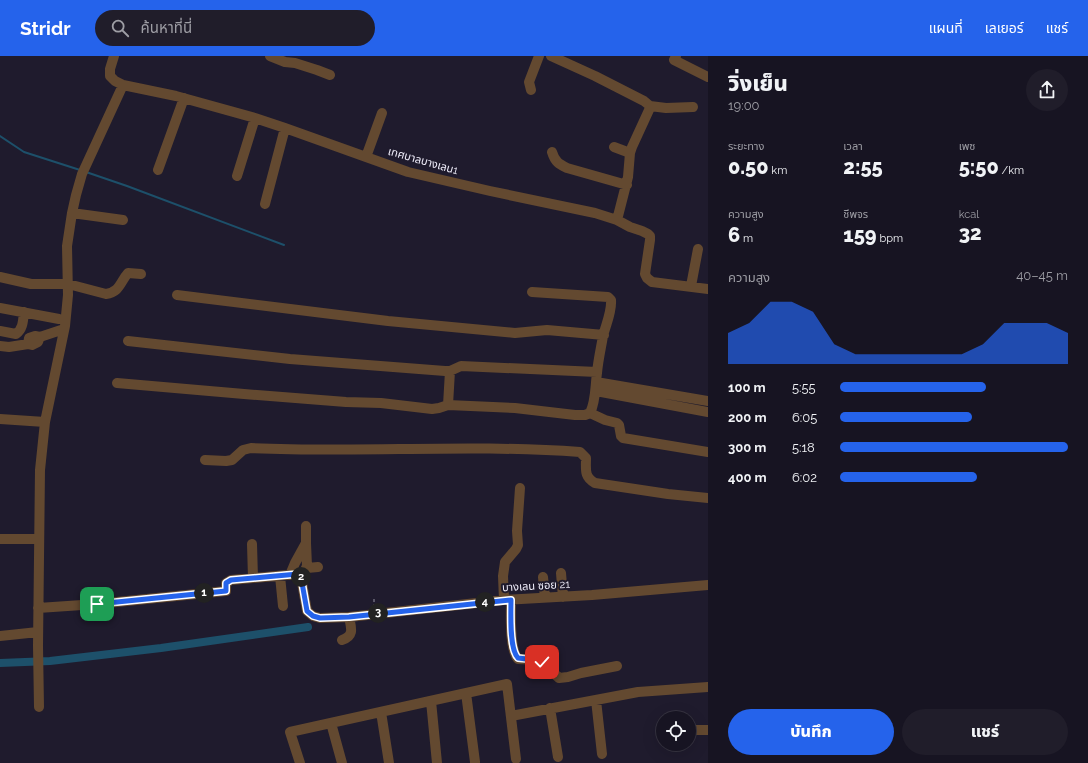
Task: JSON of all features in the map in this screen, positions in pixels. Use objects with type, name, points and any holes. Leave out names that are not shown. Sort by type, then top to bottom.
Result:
[{"type":"street","points":[[39,707],[38,608],[40,470],[45,422],[64,330],[62,316],[68,295],[66,263],[67,246],[76,195],[82,174],[123,85],[115,81],[110,76],[110,69],[114,56]]},
{"type":"street","points":[[270,56],[285,62],[295,63],[317,70],[330,76]]},
{"type":"street","points":[[531,90],[530,82],[539,56]]},
{"type":"street","points":[[551,56],[609,83],[644,101],[650,106],[666,108],[693,107]]},
{"type":"street","points":[[671,57],[708,77]]},
{"type":"street","name":"เทศบาลบางเลน1","points":[[123,85],[184,98],[255,118],[408,172],[573,208],[617,220],[650,236],[645,274],[652,282],[708,288]]},
{"type":"street","points":[[158,170],[184,98]]},
{"type":"street","points":[[617,220],[628,177],[630,153],[650,106]]},
{"type":"street","points":[[366,157],[382,113]]},
{"type":"street","points":[[237,176],[255,118]]},
{"type":"street","points":[[265,204],[285,128]]},
{"type":"street","points":[[614,147],[630,153]]},
{"type":"street","points":[[552,152],[554,158],[559,164],[567,168],[626,185]]},
{"type":"street","points":[[72,213],[123,220]]},
{"type":"street","points":[[691,286],[698,249]]},
{"type":"street","points":[[0,277],[31,284],[68,284],[106,294],[113,293],[128,273],[141,274]]},
{"type":"street","points":[[532,292],[608,297],[611,300],[612,305],[604,335],[590,414]]},
{"type":"street","points":[[177,295],[396,322],[516,333],[547,330],[604,335]]},
{"type":"street","points":[[0,308],[62,316]]},
{"type":"street","points":[[16,334],[20,331],[23,324],[24,312]]},
{"type":"street","points":[[0,346],[9,347],[28,344],[32,345],[38,342],[40,337],[64,330]]},
{"type":"street","points":[[0,331],[16,334]]},
{"type":"street","points":[[16,334],[17,346]]},
{"type":"street","points":[[128,341],[290,360],[450,371],[461,366],[596,382],[708,401]]},
{"type":"street","points":[[448,406],[450,371]]},
{"type":"street","points":[[596,382],[662,404],[708,412]]},
{"type":"street","points":[[117,383],[346,402],[381,403],[432,409],[448,406],[515,408],[585,415],[590,414],[617,423],[623,438],[708,452]]},
{"type":"street","points":[[662,404],[664,393]]},
{"type":"street","points":[[0,419],[45,422]]},
{"type":"street","points":[[205,460],[232,460],[243,450],[251,448],[387,450],[502,449],[580,452],[586,458],[586,476],[595,483],[668,494],[708,498]]},
{"type":"street","points":[[520,488],[517,531],[518,545],[505,562],[503,576],[513,648],[516,657],[542,662],[558,678],[568,677],[581,672],[617,666]]},
{"type":"street","points":[[296,574],[308,566],[306,526]]},
{"type":"street","points":[[0,539],[39,539]]},
{"type":"street","points":[[282,606],[296,574],[295,563],[306,543]]},
{"type":"street","points":[[252,544],[253,578]]},
{"type":"street","points":[[38,608],[97,604],[226,591],[226,583],[231,580],[296,574],[318,567]]},
{"type":"street","points":[[561,573],[563,597]]},
{"type":"street","name":"บางเลน ซอย 21","points":[[296,574],[307,611],[313,616],[320,618],[349,617],[507,600],[592,595],[708,585]]},
{"type":"street","points":[[543,577],[545,598]]},
{"type":"street","points":[[342,640],[351,634],[349,617]]},
{"type":"street","points":[[0,636],[38,632]]},
{"type":"street","points":[[300,763],[290,732],[507,684],[516,759]]},
{"type":"street","points":[[511,716],[638,692],[708,687]]},
{"type":"street","points":[[466,693],[475,762]]},
{"type":"street","points":[[596,700],[602,754]]},
{"type":"street","points":[[431,701],[437,763]]},
{"type":"street","points":[[550,708],[558,757]]},
{"type":"street","points":[[382,712],[389,763]]},
{"type":"street","points":[[332,723],[342,763]]},
{"type":"street","points":[[696,730],[708,730]]},
{"type":"waterway","points":[[0,136],[24,152],[80,170]]},
{"type":"waterway","points":[[86,172],[284,245]]},
{"type":"waterway","points":[[0,663],[50,661],[161,648],[308,627]]},
{"type":"route","points":[[97,604],[226,591],[226,583],[231,580],[298,574],[301,577],[307,611],[313,616],[320,618],[349,617],[375,613],[511,600],[513,648],[516,657],[542,662]]}]
